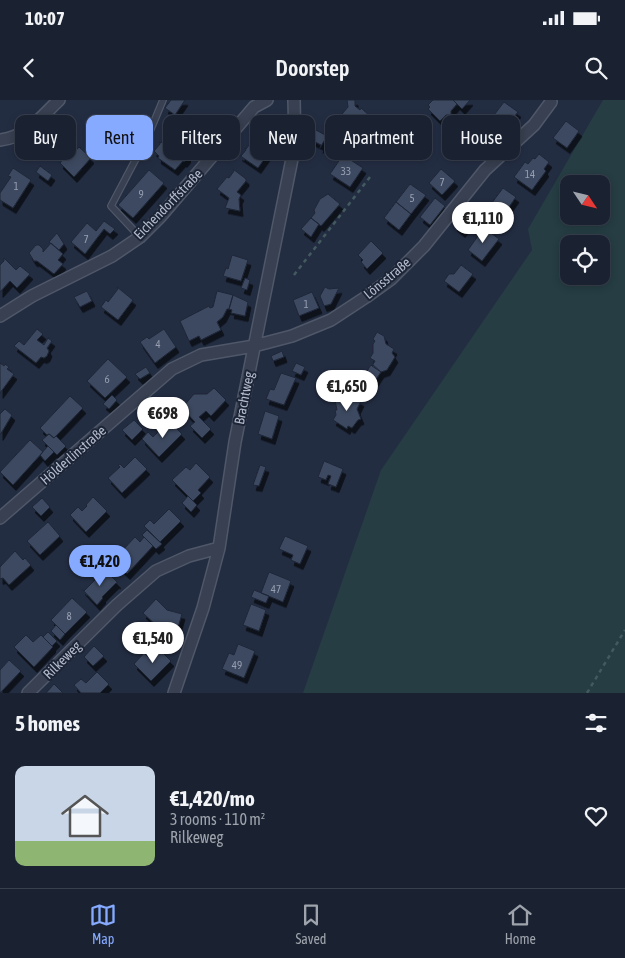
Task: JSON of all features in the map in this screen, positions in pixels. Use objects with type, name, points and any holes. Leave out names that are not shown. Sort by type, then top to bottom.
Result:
[{"type":"street","points":[[0,140],[14,138],[27,130],[59,100]]},
{"type":"street","name":"Eichendorffstraße","points":[[0,316],[32,296],[112,256],[140,237],[161,216],[254,107],[267,100]]},
{"type":"street","name":"Brachtweg","points":[[174,693],[203,608],[218,548],[235,442],[295,144],[294,100]]},
{"type":"street","name":"Lönsstraße","points":[[254,346],[292,336],[331,320],[391,279],[424,246],[485,170],[534,126],[551,102]]},
{"type":"street","name":"Hölderlinstraße","points":[[0,518],[172,369],[201,355],[254,346]]},
{"type":"street","name":"Rilkeweg","points":[[28,693],[117,604],[156,571],[189,556],[218,548]]},
{"type":"lane","points":[[140,237],[112,206],[148,136],[163,100]]},
{"type":"path","points":[[294,275],[370,177]]},
{"type":"path","points":[[587,693],[625,630]]},
{"type":"green space","points":[[603,100],[625,100],[625,693],[303,693],[381,470],[532,250],[528,229]]},
{"type":"building","points":[[171,100],[185,100],[175,115],[165,108]]},
{"type":"building","points":[[347,100],[355,100],[355,106],[360,110],[361,108],[369,115],[341,115],[348,107]]},
{"type":"building","points":[[433,100],[453,100],[457,104],[451,111],[451,115],[442,115],[440,121],[428,109],[430,107],[428,105]]},
{"type":"building","points":[[453,100],[470,100],[462,109]]},
{"type":"building","points":[[504,102],[518,112],[516,115],[494,115]]},
{"type":"building","points":[[566,121],[579,131],[567,148],[553,138]]},
{"type":"building","points":[[316,130],[325,135],[325,139],[320,148],[321,145],[315,142]]},
{"type":"building","points":[[163,140],[163,160],[186,160],[175,170],[158,158],[159,156],[154,151],[160,144],[159,142],[161,143]]},
{"type":"building","points":[[250,144],[250,160],[264,160],[258,168],[240,156]]},
{"type":"building","points":[[79,147],[86,153],[86,160],[89,160],[74,177],[60,163],[62,160],[76,160],[76,150]]},
{"type":"building","points":[[539,154],[549,162],[544,169],[546,171],[532,190],[514,177],[525,162],[528,164]]},
{"type":"building","points":[[340,160],[351,160],[363,168],[350,187],[330,174]]},
{"type":"building","points":[[40,166],[52,175],[48,181],[36,172]]},
{"type":"building","points":[[13,168],[31,180],[13,208],[0,200],[0,193],[11,177],[8,176]]},
{"type":"building","points":[[233,169],[246,179],[237,192],[241,195],[239,199],[240,211],[225,208],[229,198],[217,189],[227,177],[229,178],[234,171]]},
{"type":"building","points":[[441,169],[455,181],[442,195],[429,183]]},
{"type":"building","points":[[149,170],[164,183],[133,218],[118,205]]},
{"type":"building","points":[[410,184],[426,195],[411,214],[396,202]]},
{"type":"building","points":[[503,188],[516,197],[504,214],[491,204]]},
{"type":"building","points":[[328,194],[340,204],[321,226],[311,218],[320,199]]},
{"type":"building","points":[[435,198],[445,206],[430,225],[420,217]]},
{"type":"building","points":[[396,202],[411,214],[399,230],[384,218]]},
{"type":"building","points":[[468,208],[476,215],[462,232],[454,225]]},
{"type":"building","points":[[311,218],[319,224],[311,237],[301,229]]},
{"type":"building","points":[[104,221],[115,229],[110,234],[104,229],[85,254],[71,242],[87,223],[96,231]]},
{"type":"building","points":[[483,227],[499,239],[482,261],[468,250]]},
{"type":"building","points":[[57,233],[64,244],[59,250],[49,242]]},
{"type":"building","points":[[371,241],[383,253],[367,269],[361,262],[363,260],[358,255]]},
{"type":"building","points":[[51,243],[63,254],[58,260],[63,264],[54,274],[37,261],[34,261],[29,253],[36,245],[43,249],[43,252]]},
{"type":"building","points":[[232,255],[248,260],[241,281],[223,276],[226,268],[228,269]]},
{"type":"building","points":[[4,258],[16,270],[20,266],[30,274],[17,288],[10,281],[0,292],[0,265]]},
{"type":"building","points":[[461,265],[473,274],[459,292],[444,281],[449,274],[454,274]]},
{"type":"building","points":[[245,278],[250,280],[247,290],[241,288]]},
{"type":"building","points":[[117,287],[133,300],[118,320],[101,307],[106,300],[108,302],[118,289]]},
{"type":"building","points":[[325,287],[329,289],[339,288],[331,304],[324,306],[320,296]]},
{"type":"building","points":[[87,291],[92,301],[80,307],[74,297]]},
{"type":"building","points":[[217,291],[233,295],[229,309],[217,322],[221,330],[201,340],[199,336],[189,341],[180,321],[209,306],[210,308],[213,307]]},
{"type":"building","points":[[312,292],[319,308],[299,316],[293,300]]},
{"type":"building","points":[[233,295],[248,302],[245,316],[231,313],[232,310],[229,309]]},
{"type":"building","points":[[37,329],[43,334],[37,340],[44,345],[48,338],[52,341],[47,348],[49,351],[47,356],[41,357],[36,363],[14,346],[19,341],[24,345]]},
{"type":"building","points":[[164,329],[176,347],[155,363],[140,342],[147,337],[149,339]]},
{"type":"building","points":[[377,332],[384,336],[386,344],[394,349],[392,353],[395,357],[387,370],[381,372],[372,366],[375,361],[370,358],[375,341],[373,339]]},
{"type":"building","points":[[282,351],[284,357],[273,361],[271,356]]},
{"type":"building","points":[[108,359],[127,377],[105,398],[87,381]]},
{"type":"building","points":[[0,363],[9,367],[7,369],[14,374],[0,393]]},
{"type":"building","points":[[296,363],[305,367],[301,375],[292,371]]},
{"type":"building","points":[[373,365],[381,372],[375,381],[365,375],[370,366]]},
{"type":"building","points":[[146,367],[150,373],[140,379],[135,374]]},
{"type":"building","points":[[281,373],[296,378],[284,405],[266,399],[270,389],[274,390]]},
{"type":"building","points":[[214,388],[226,400],[211,416],[206,411],[199,417],[211,429],[202,438],[190,426],[195,422],[182,408],[194,394],[207,394]]},
{"type":"building","points":[[112,395],[117,400],[109,409],[103,404]]},
{"type":"building","points":[[70,396],[83,408],[54,438],[49,434],[47,435],[40,428]]},
{"type":"building","points":[[347,397],[353,401],[355,398],[361,401],[357,409],[361,419],[352,428],[348,426],[347,429],[333,420],[336,415],[335,410],[337,410],[335,400]]},
{"type":"building","points":[[5,409],[12,415],[0,435],[0,414]]},
{"type":"building","points":[[265,411],[279,416],[272,439],[258,434]]},
{"type":"building","points":[[134,420],[143,429],[132,440],[122,430]]},
{"type":"building","points":[[169,421],[182,434],[159,457],[142,439],[148,432],[153,437]]},
{"type":"building","points":[[49,434],[54,438],[56,436],[66,446],[57,455],[42,440]]},
{"type":"building","points":[[30,440],[43,452],[13,485],[0,472]]},
{"type":"building","points":[[48,446],[54,452],[45,461],[40,455]]},
{"type":"building","points":[[135,457],[147,469],[122,493],[108,478],[120,467],[118,465],[120,464],[124,468]]},
{"type":"building","points":[[324,461],[343,469],[336,487],[328,484],[331,476],[328,475],[326,480],[318,477]]},
{"type":"building","points":[[196,463],[210,477],[198,490],[201,493],[193,501],[172,480],[186,467],[190,470]]},
{"type":"building","points":[[260,465],[266,467],[259,486],[253,485]]},
{"type":"building","points":[[188,496],[197,505],[191,512],[182,503]]},
{"type":"building","points":[[93,497],[107,511],[86,532],[70,515],[78,507],[82,511]]},
{"type":"building","points":[[42,498],[50,507],[41,516],[32,507]]},
{"type":"building","points":[[169,509],[181,521],[160,542],[144,526],[150,520],[154,524]]},
{"type":"building","points":[[48,522],[60,536],[40,555],[27,541]]},
{"type":"building","points":[[147,530],[162,544],[156,549],[142,535]]},
{"type":"building","points":[[285,536],[308,546],[300,564],[291,560],[293,555],[279,549]]},
{"type":"building","points":[[135,537],[140,542],[144,537],[153,546],[127,574],[108,556],[116,548],[121,552]]},
{"type":"building","points":[[15,551],[23,560],[25,558],[31,565],[9,585],[3,578],[0,579],[0,567]]},
{"type":"building","points":[[103,568],[118,583],[102,597],[97,605],[82,589],[84,591],[100,575],[98,573]]},
{"type":"building","points":[[269,572],[291,581],[283,602],[261,593]]},
{"type":"building","points":[[254,590],[269,596],[266,603],[251,597]]},
{"type":"building","points":[[72,598],[87,612],[65,634],[51,620]]},
{"type":"building","points":[[156,599],[167,610],[182,614],[176,634],[159,628],[143,613]]},
{"type":"building","points":[[251,604],[266,610],[259,631],[243,625]]},
{"type":"building","points":[[56,625],[65,634],[60,640],[51,631]]},
{"type":"building","points":[[48,632],[57,641],[52,646],[43,637]]},
{"type":"building","points":[[26,635],[33,642],[41,635],[53,647],[34,667],[14,647]]},
{"type":"building","points":[[238,644],[255,651],[244,678],[222,669],[229,653],[234,655]]},
{"type":"building","points":[[94,646],[104,656],[93,666],[84,657]]},
{"type":"building","points":[[158,648],[171,661],[151,681],[134,664],[144,653],[149,658]]},
{"type":"building","points":[[9,660],[21,671],[0,693],[0,670]]},
{"type":"building","points":[[97,672],[109,684],[100,693],[81,693],[74,685],[81,679],[86,683]]},
{"type":"building","points":[[54,684],[63,693],[46,693]]}]
